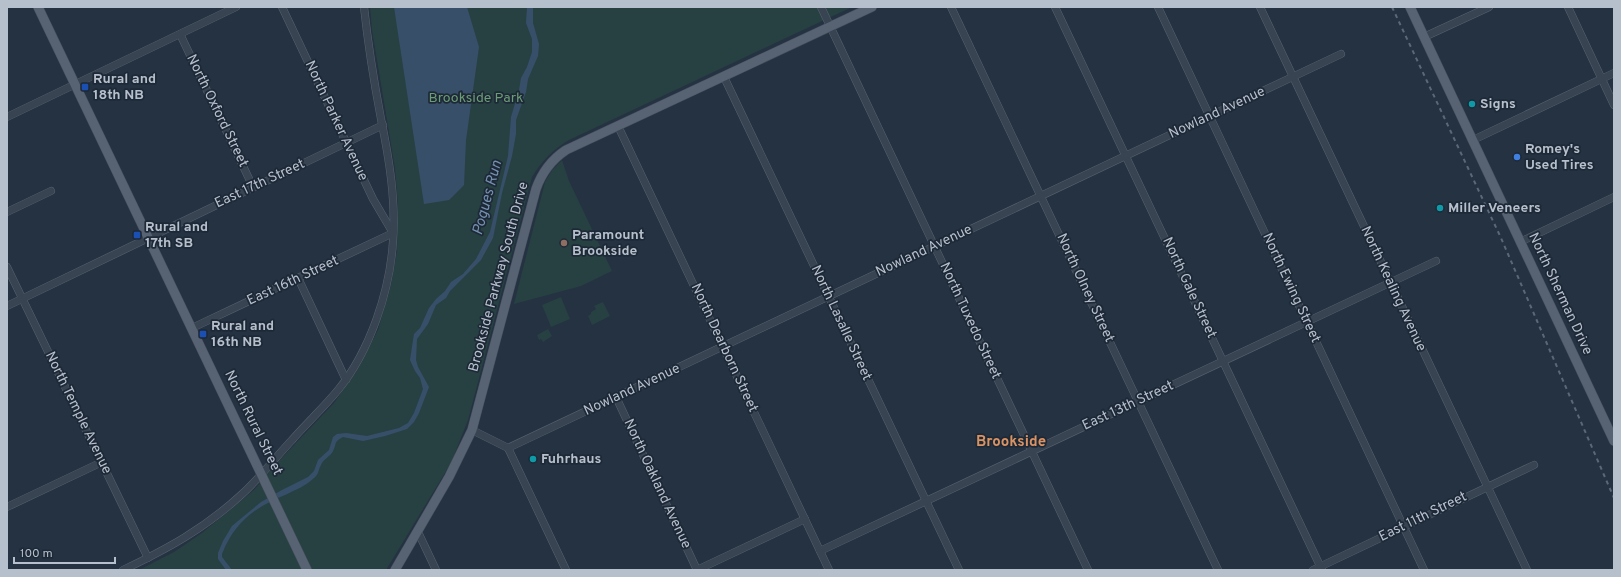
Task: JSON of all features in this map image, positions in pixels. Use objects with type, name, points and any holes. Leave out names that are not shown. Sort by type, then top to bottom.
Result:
[{"type":"main road","name":"North Rural Street","points":[[38,7],[307,570]]},
{"type":"main road","name":"Brookside Parkway South Drive","points":[[395,570],[449,477],[472,430],[539,179],[550,164],[560,154],[872,7]]},
{"type":"main road","name":"North Sherman Drive","points":[[1410,7],[1614,441]]},
{"type":"street","points":[[7,118],[236,7]]},
{"type":"street","name":"North Parker Avenue","points":[[282,7],[373,199],[393,234]]},
{"type":"street","points":[[123,570],[166,549],[198,529],[242,495],[338,390],[346,380],[359,358],[383,300],[390,264],[393,234],[392,197],[364,7]]},
{"type":"street","name":"North Tuxedo Street","points":[[821,7],[1088,570]]},
{"type":"street","name":"North Olney Street","points":[[951,7],[1218,570]]},
{"type":"street","name":"North Gale Street","points":[[1055,7],[1321,568]]},
{"type":"street","name":"North Ewing Street","points":[[1158,7],[1424,570]]},
{"type":"street","name":"North Kealing Avenue","points":[[1260,7],[1527,570]]},
{"type":"street","points":[[1424,37],[1489,7]]},
{"type":"street","points":[[1568,7],[1614,105]]},
{"type":"street","name":"North Oxford Street","points":[[180,34],[253,187]]},
{"type":"street","name":"Nowland Avenue","points":[[508,448],[1340,54]]},
{"type":"street","points":[[1473,140],[1614,73]]},
{"type":"street","name":"North Lasalle Street","points":[[724,77],[959,570]]},
{"type":"street","name":"East 17th Street","points":[[7,306],[382,125]]},
{"type":"street","name":"North Dearborn Street","points":[[618,126],[829,570]]},
{"type":"street","points":[[7,212],[51,191]]},
{"type":"street","points":[[1520,242],[1614,197]]},
{"type":"street","name":"East 16th Street","points":[[192,328],[393,234]]},
{"type":"street","name":"East 13th Street","points":[[820,551],[1436,261]]},
{"type":"street","name":"North Temple Avenue","points":[[7,267],[148,558]]},
{"type":"street","points":[[298,278],[346,380]]},
{"type":"street","name":"North Oakland Avenue","points":[[616,397],[697,570]]},
{"type":"street","points":[[472,430],[508,448],[566,570]]},
{"type":"street","points":[[7,507],[102,462]]},
{"type":"street","name":"East 11th Street","points":[[1313,570],[1321,568],[1534,465]]},
{"type":"street","points":[[697,570],[805,519]]},
{"type":"street","points":[[418,532],[436,570]]},
{"type":"green space","name":"Brookside Park","points":[[370,7],[852,7],[569,140],[552,152],[544,161],[532,177],[468,420],[451,463],[386,570],[139,570],[174,552],[202,533],[254,490],[277,463],[334,403],[358,369],[378,330],[391,285],[397,251],[398,204],[395,168],[372,30]]},
{"type":"green space","points":[[562,160],[569,181],[612,271],[581,286],[514,304],[545,182],[552,170]]},
{"type":"green space","points":[[561,297],[570,319],[551,327],[542,305]]},
{"type":"green space","points":[[603,302],[610,316],[592,325],[588,316],[596,309],[594,306]]},
{"type":"green space","points":[[548,329],[552,336],[543,342],[541,339],[539,340],[537,335]]},
{"type":"water","points":[[394,7],[467,7],[479,47],[466,140],[464,185],[449,200],[424,204]]},
{"type":"water","points":[[527,7],[533,7],[533,23],[539,44],[538,56],[528,79],[526,92],[516,120],[516,134],[512,156],[502,193],[493,238],[481,260],[450,291],[446,298],[436,305],[428,324],[417,339],[416,360],[418,367],[429,387],[419,413],[414,422],[407,429],[363,441],[343,437],[338,440],[332,453],[322,463],[317,475],[311,481],[300,488],[264,505],[247,517],[239,525],[227,543],[222,554],[222,557],[232,570],[226,570],[218,559],[218,553],[232,526],[261,502],[308,477],[314,471],[318,460],[329,450],[333,437],[337,434],[346,433],[367,436],[399,428],[408,423],[414,413],[423,389],[420,378],[410,360],[414,334],[420,328],[429,308],[436,299],[445,291],[451,282],[463,274],[476,259],[490,232],[508,156],[511,117],[521,78],[527,67],[532,52],[532,39],[526,23]]},
{"type":"railway","points":[[1392,7],[1501,238],[1614,498]]},
{"type":"place","name":"Rural and 18th NB","points":[[85,87]]},
{"type":"place","name":"Signs","points":[[1472,104]]},
{"type":"place","name":"Romey's Used Tires","points":[[1517,157]]},
{"type":"place","name":"Miller Veneers","points":[[1440,208]]},
{"type":"place","name":"Rural and 17th SB","points":[[137,235]]},
{"type":"place","name":"Paramount Brookside","points":[[564,243]]},
{"type":"place","name":"Rural and 16th NB","points":[[203,334]]},
{"type":"place","name":"Fuhrhaus","points":[[533,459]]},
{"type":"district","name":"Brookside","points":[[1011,442]]},
{"type":"water label","name":"Pogues Run","points":[[488,198]]}]
